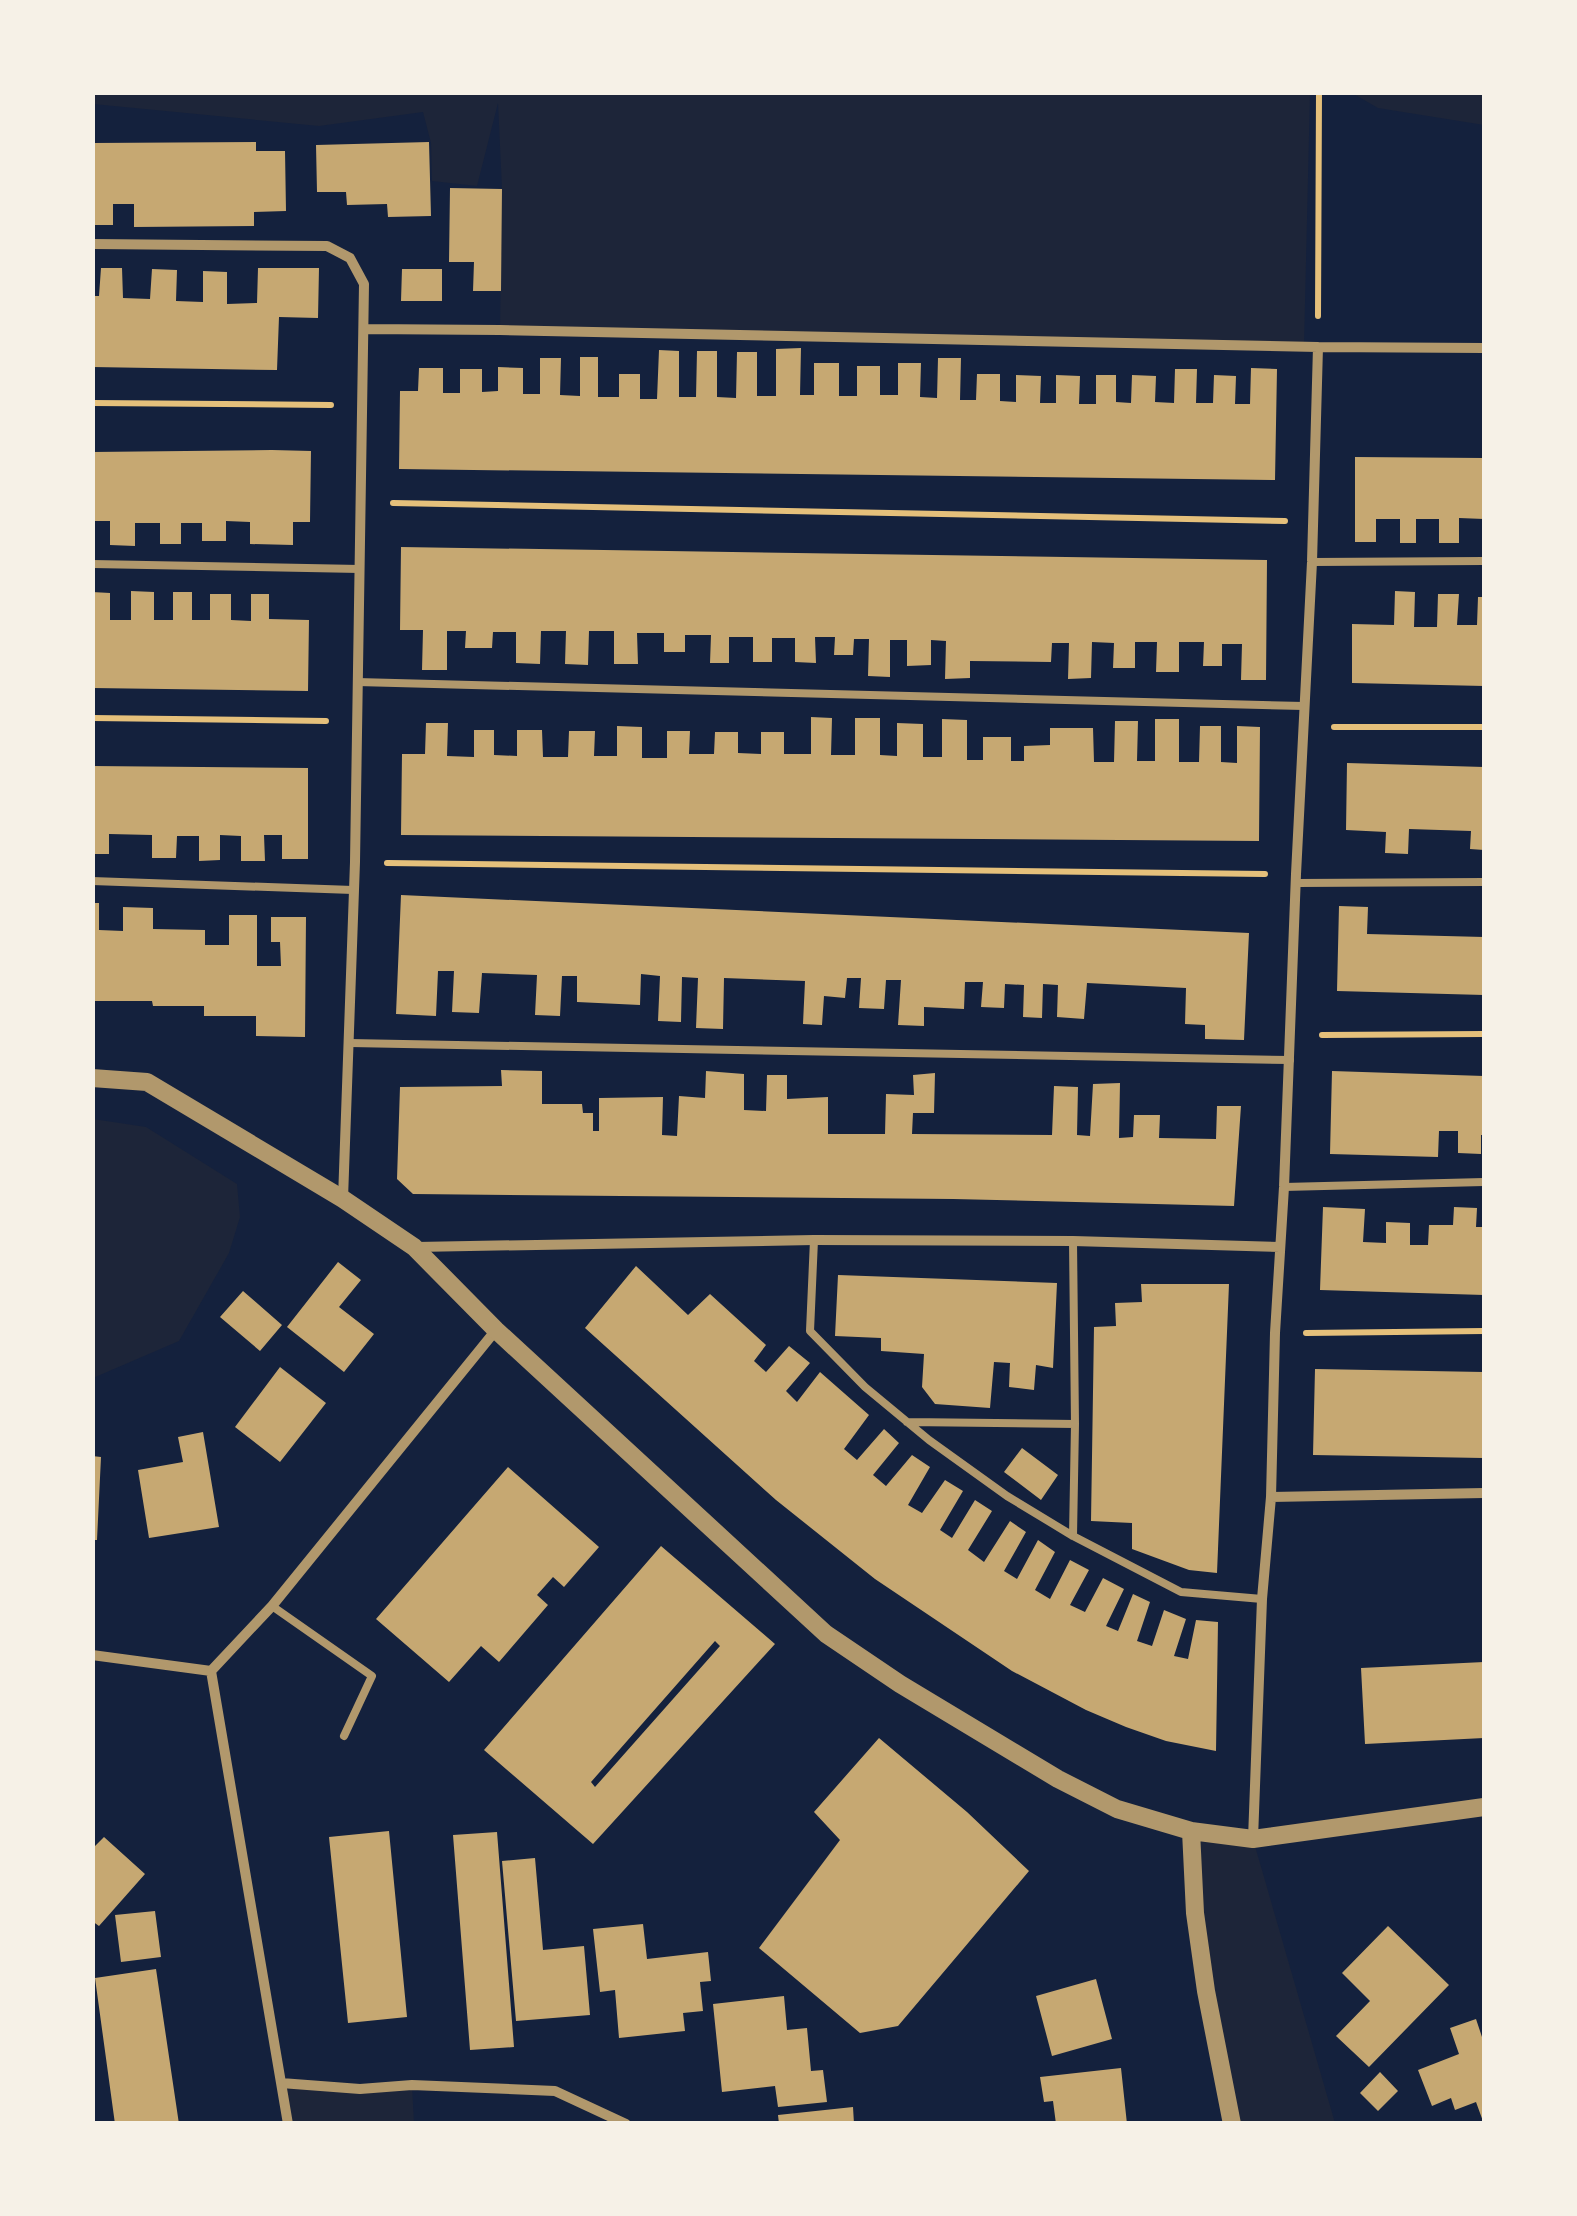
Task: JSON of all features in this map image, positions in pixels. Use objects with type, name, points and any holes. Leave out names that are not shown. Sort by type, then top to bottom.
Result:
[{"type":"street","points":[[92,244],[327,246],[350,258],[364,284],[355,862],[343,1199]]},
{"type":"street","points":[[364,329],[1484,348]]},
{"type":"street","points":[[1253,1838],[1312,562],[1318,347]]},
{"type":"street","points":[[92,1078],[147,1082],[343,1199],[414,1247],[496,1330],[826,1634],[900,1684],[1058,1779],[1117,1809],[1192,1830],[1253,1838],[1484,1806]]},
{"type":"street","points":[[414,1247],[814,1240],[1280,1247]]},
{"type":"street","points":[[211,1671],[272,1606],[496,1330]]},
{"type":"street","points":[[1271,1496],[1484,1494]]},
{"type":"street","points":[[92,1656],[211,1671]]},
{"type":"street","points":[[211,1671],[288,2124]]},
{"type":"street","points":[[1192,1830],[1195,1914],[1232,2124]]},
{"type":"street","points":[[282,2083],[555,2090],[626,2124]]},
{"type":"lane","points":[[1312,562],[1484,561]]},
{"type":"lane","points":[[92,564],[360,569]]},
{"type":"lane","points":[[357,682],[1304,706]]},
{"type":"lane","points":[[1296,879],[1484,882]]},
{"type":"lane","points":[[92,881],[353,890]]},
{"type":"lane","points":[[350,1042],[1290,1060]]},
{"type":"lane","points":[[1284,1187],[1484,1182]]},
{"type":"lane","points":[[814,1240],[810,1331],[864,1387],[907,1422],[1007,1496],[1073,1536],[1181,1592],[1262,1599]]},
{"type":"lane","points":[[1073,1241],[1073,1536]]},
{"type":"lane","points":[[907,1422],[1075,1424]]},
{"type":"lane","points":[[272,1606],[372,1676],[344,1736]]},
{"type":"path","points":[[1318,347],[1319,92]]},
{"type":"path","points":[[92,403],[361,405]]},
{"type":"path","points":[[362,502],[1313,522]]},
{"type":"path","points":[[92,718],[357,721]]},
{"type":"path","points":[[1303,728],[1484,727]]},
{"type":"path","points":[[355,862],[1296,879]]},
{"type":"path","points":[[1291,1035],[1484,1034]]},
{"type":"path","points":[[1275,1333],[1484,1331]]},
{"type":"shaded area","points":[[92,93],[1310,93],[1304,346],[500,330],[502,189],[498,103],[477,186],[432,181],[431,143],[423,112],[319,126],[93,104]]},
{"type":"shaded area","points":[[1352,93],[1484,93],[1484,125],[1378,108]]},
{"type":"shaded area","points":[[93,1119],[146,1127],[237,1184],[240,1217],[229,1253],[179,1341],[93,1378]]},
{"type":"shaded area","points":[[1191,1831],[1253,1839],[1335,2123],[1232,2123]]},
{"type":"shaded area","points":[[281,2083],[412,2085],[414,2123],[288,2123]]},
{"type":"building","points":[[256,142],[256,151],[285,151],[286,211],[254,212],[254,226],[134,227],[134,204],[113,204],[113,225],[92,225],[92,143]]},
{"type":"building","points":[[429,142],[431,216],[388,217],[387,204],[347,205],[346,192],[317,192],[316,145]]},
{"type":"building","points":[[450,188],[502,189],[501,291],[473,291],[474,262],[449,262]]},
{"type":"building","points":[[101,268],[122,268],[123,298],[150,299],[152,269],[177,270],[176,301],[203,302],[203,271],[227,272],[227,304],[257,303],[258,268],[319,268],[318,318],[279,317],[277,370],[92,367],[92,296],[99,296]]},
{"type":"building","points":[[402,269],[442,269],[442,301],[401,301]]},
{"type":"building","points":[[801,348],[800,395],[814,395],[814,363],[839,363],[839,396],[857,396],[857,366],[880,366],[880,395],[898,395],[898,363],[921,363],[920,397],[937,398],[938,358],[961,358],[960,400],[976,400],[977,374],[1000,374],[1000,401],[1016,402],[1016,375],[1041,376],[1040,403],[1056,403],[1056,375],[1080,376],[1079,404],[1096,404],[1096,375],[1116,375],[1116,402],[1131,403],[1132,375],[1156,376],[1155,402],[1174,403],[1175,369],[1197,369],[1196,403],[1213,403],[1214,375],[1236,376],[1235,404],[1250,404],[1251,368],[1277,369],[1275,480],[399,469],[400,391],[418,391],[419,368],[443,368],[443,393],[460,393],[460,369],[482,369],[482,392],[498,391],[498,367],[523,368],[523,394],[540,394],[540,358],[561,358],[560,395],[580,396],[580,357],[598,357],[598,397],[619,397],[619,374],[640,374],[640,399],[657,399],[659,350],[679,351],[679,397],[696,397],[697,351],[717,351],[717,397],[736,398],[737,352],[757,352],[757,396],[776,396],[776,349]]},
{"type":"building","points":[[311,451],[310,522],[293,522],[293,545],[250,544],[250,522],[226,521],[226,541],[202,541],[202,523],[181,523],[181,544],[160,544],[160,523],[135,523],[135,546],[110,545],[110,521],[92,521],[92,452]]},
{"type":"building","points":[[1355,457],[1484,458],[1484,519],[1459,518],[1459,543],[1439,543],[1439,519],[1416,519],[1416,543],[1400,543],[1400,519],[1376,519],[1376,542],[1355,542]]},
{"type":"building","points":[[401,547],[1267,560],[1266,680],[1241,680],[1242,644],[1222,644],[1222,666],[1203,666],[1204,642],[1179,642],[1179,672],[1156,672],[1157,642],[1135,642],[1135,668],[1113,668],[1114,643],[1092,642],[1091,678],[1068,679],[1069,643],[1052,643],[1051,662],[970,661],[970,678],[945,679],[946,641],[931,640],[931,665],[907,666],[907,640],[890,640],[890,677],[868,676],[869,639],[854,639],[853,655],[834,655],[835,637],[815,637],[816,663],[795,662],[795,638],[772,638],[772,662],[753,662],[753,637],[729,637],[729,663],[710,663],[711,635],[685,635],[685,652],[664,652],[664,633],[637,633],[638,664],[614,664],[614,631],[589,631],[588,665],[565,664],[566,631],[541,631],[540,664],[516,663],[516,632],[493,632],[492,648],[465,648],[466,631],[447,631],[447,670],[422,670],[423,630],[400,630]]},
{"type":"building","points":[[131,591],[154,592],[154,620],[173,620],[173,592],[192,592],[192,620],[210,620],[210,594],[231,594],[231,620],[251,621],[251,594],[269,594],[269,619],[309,620],[308,691],[92,688],[92,592],[110,593],[110,620],[131,620]]},
{"type":"building","points":[[1395,591],[1415,592],[1414,627],[1437,627],[1438,594],[1459,594],[1457,625],[1477,625],[1478,597],[1484,597],[1484,686],[1352,683],[1352,624],[1394,625]]},
{"type":"building","points":[[811,717],[832,718],[831,755],[855,755],[855,718],[880,718],[880,755],[897,756],[897,723],[923,724],[923,757],[942,757],[942,719],[967,720],[967,760],[983,760],[983,737],[1011,737],[1011,761],[1024,761],[1024,746],[1050,745],[1050,728],[1093,728],[1094,762],[1114,762],[1115,721],[1138,721],[1137,761],[1155,761],[1155,719],[1179,719],[1179,762],[1199,762],[1200,726],[1221,726],[1221,762],[1237,763],[1237,726],[1260,727],[1259,841],[401,835],[402,754],[425,754],[426,723],[448,723],[447,756],[474,757],[474,730],[494,730],[494,755],[517,756],[517,730],[542,730],[543,757],[568,757],[569,731],[595,731],[594,756],[617,756],[617,726],[642,727],[642,758],[667,758],[667,731],[690,731],[689,754],[714,754],[715,732],[738,732],[738,753],[761,754],[761,732],[784,732],[784,754],[811,754]]},
{"type":"building","points":[[1347,763],[1484,767],[1484,850],[1470,849],[1471,831],[1409,829],[1408,854],[1385,853],[1386,832],[1346,830]]},
{"type":"building","points":[[92,766],[308,768],[308,859],[282,859],[282,835],[264,835],[265,861],[241,861],[241,836],[220,835],[220,860],[199,861],[199,836],[177,836],[176,858],[152,858],[152,835],[109,834],[109,854],[92,854]]},
{"type":"building","points":[[401,895],[1249,933],[1244,1040],[1205,1039],[1205,1025],[1185,1024],[1186,988],[1087,983],[1084,1019],[1057,1017],[1058,985],[1043,984],[1042,1018],[1023,1017],[1024,985],[1005,984],[1004,1008],[981,1007],[983,982],[965,982],[964,1009],[924,1007],[924,1026],[898,1025],[901,980],[886,980],[884,1009],[859,1008],[861,978],[847,978],[845,998],[824,996],[822,1025],[803,1024],[805,981],[724,978],[723,1029],[696,1028],[698,978],[682,977],[681,1022],[658,1021],[660,976],[641,974],[640,1005],[577,1002],[577,976],[562,976],[560,1016],[535,1015],[537,975],[482,973],[479,1013],[452,1012],[454,971],[438,971],[436,1016],[396,1014]]},
{"type":"building","points":[[92,903],[99,903],[99,930],[123,931],[123,907],[153,908],[153,929],[205,930],[205,945],[229,945],[229,915],[257,915],[257,966],[281,966],[280,942],[271,942],[271,917],[306,917],[305,1037],[256,1036],[256,1016],[204,1016],[204,1006],[92,1001]]},
{"type":"building","points":[[1339,906],[1368,907],[1367,934],[1484,937],[1484,995],[1337,991]]},
{"type":"building","points":[[501,1070],[542,1071],[542,1104],[582,1104],[583,1113],[593,1113],[593,1131],[599,1131],[599,1098],[663,1097],[662,1135],[677,1136],[679,1096],[705,1098],[706,1071],[744,1074],[744,1110],[766,1111],[767,1075],[787,1075],[787,1099],[828,1097],[828,1134],[885,1134],[886,1094],[914,1095],[913,1075],[935,1073],[934,1113],[913,1113],[912,1134],[1052,1135],[1054,1086],[1078,1087],[1077,1135],[1090,1136],[1093,1084],[1120,1083],[1119,1138],[1133,1137],[1134,1115],[1160,1115],[1159,1138],[1216,1139],[1217,1106],[1241,1106],[1234,1206],[413,1194],[397,1179],[400,1087],[502,1086]]},
{"type":"building","points":[[1332,1071],[1484,1076],[1481,1154],[1458,1153],[1458,1131],[1439,1131],[1438,1157],[1330,1154]]},
{"type":"building","points":[[1323,1207],[1365,1209],[1363,1242],[1386,1243],[1386,1222],[1410,1223],[1410,1245],[1428,1245],[1429,1225],[1453,1225],[1454,1207],[1477,1208],[1476,1227],[1484,1227],[1484,1295],[1320,1290]]},
{"type":"building","points":[[338,1262],[361,1280],[339,1307],[374,1334],[344,1372],[287,1327]]},
{"type":"building","points":[[636,1266],[688,1315],[710,1294],[766,1345],[754,1361],[766,1372],[789,1346],[810,1363],[786,1391],[797,1402],[820,1372],[869,1415],[844,1449],[857,1460],[884,1429],[899,1443],[873,1475],[886,1486],[912,1455],[930,1467],[908,1505],[922,1513],[945,1480],[963,1491],[940,1530],[952,1538],[975,1500],[992,1511],[968,1550],[984,1562],[1010,1521],[1026,1532],[1004,1571],[1017,1579],[1038,1540],[1055,1552],[1035,1590],[1050,1599],[1070,1560],[1089,1570],[1070,1605],[1085,1612],[1103,1578],[1124,1589],[1106,1626],[1118,1631],[1133,1594],[1150,1602],[1137,1641],[1152,1646],[1164,1610],[1186,1619],[1174,1656],[1188,1659],[1196,1620],[1218,1622],[1216,1751],[1166,1741],[1126,1727],[1012,1671],[875,1579],[776,1500],[585,1328]]},
{"type":"building","points":[[838,1275],[1057,1283],[1053,1368],[1036,1365],[1034,1390],[1009,1387],[1010,1363],[994,1362],[990,1408],[935,1404],[922,1387],[924,1354],[881,1351],[881,1338],[835,1336]]},
{"type":"building","points":[[1141,1284],[1229,1284],[1217,1573],[1189,1570],[1132,1549],[1132,1523],[1091,1521],[1094,1327],[1116,1326],[1115,1303],[1142,1302]]},
{"type":"building","points":[[243,1291],[282,1325],[260,1351],[220,1317]]},
{"type":"building","points":[[280,1367],[326,1403],[280,1462],[235,1427]]},
{"type":"building","points":[[1315,1369],[1484,1372],[1483,1458],[1313,1455]]},
{"type":"building","points":[[203,1432],[219,1527],[149,1538],[138,1470],[183,1462],[178,1437]]},
{"type":"building","points":[[1022,1448],[1058,1475],[1041,1500],[1004,1472]]},
{"type":"building","points":[[92,1456],[101,1457],[97,1540],[92,1540]]},
{"type":"building","points":[[508,1467],[599,1547],[564,1587],[553,1577],[537,1595],[548,1605],[499,1662],[481,1646],[449,1682],[376,1619]]},
{"type":"building","points":[[661,1546],[775,1644],[593,1844],[484,1750]],"holes":[[[715,1641],[720,1646],[595,1787],[591,1782]]]},
{"type":"building","points":[[1484,1662],[1484,1738],[1365,1744],[1361,1668]]},
{"type":"building","points":[[879,1738],[967,1812],[1029,1871],[898,2026],[860,2033],[759,1948],[840,1840],[814,1812]]},
{"type":"building","points":[[389,1831],[407,2017],[348,2023],[329,1837]]},
{"type":"building","points":[[497,1832],[514,2047],[470,2050],[453,1835]]},
{"type":"building","points":[[104,1837],[145,1874],[99,1926],[92,1921],[92,1849]]},
{"type":"building","points":[[535,1858],[543,1950],[584,1946],[590,2015],[516,2021],[502,1861]]},
{"type":"building","points":[[155,1911],[161,1957],[121,1962],[115,1915]]},
{"type":"building","points":[[643,1924],[647,1959],[708,1952],[711,1981],[700,1982],[703,2011],[683,2013],[685,2031],[619,2038],[615,1990],[600,1992],[593,1929]]},
{"type":"building","points":[[1388,1926],[1449,1985],[1369,2067],[1336,2036],[1370,2001],[1342,1973]]},
{"type":"building","points":[[156,1969],[179,2124],[115,2124],[95,1978]]},
{"type":"building","points":[[1096,1979],[1112,2039],[1052,2056],[1036,1996]]},
{"type":"building","points":[[784,1996],[787,2030],[807,2028],[811,2071],[823,2070],[827,2102],[778,2107],[775,2086],[722,2092],[713,2004]]},
{"type":"building","points":[[1476,2019],[1484,2043],[1484,2124],[1476,2102],[1455,2110],[1451,2098],[1432,2106],[1418,2070],[1459,2054],[1450,2028]]},
{"type":"building","points":[[1121,2068],[1127,2124],[1056,2124],[1053,2101],[1044,2102],[1040,2077]]},
{"type":"building","points":[[1380,2072],[1398,2091],[1378,2111],[1360,2093]]},
{"type":"building","points":[[853,2107],[854,2124],[779,2124],[778,2115]]}]
